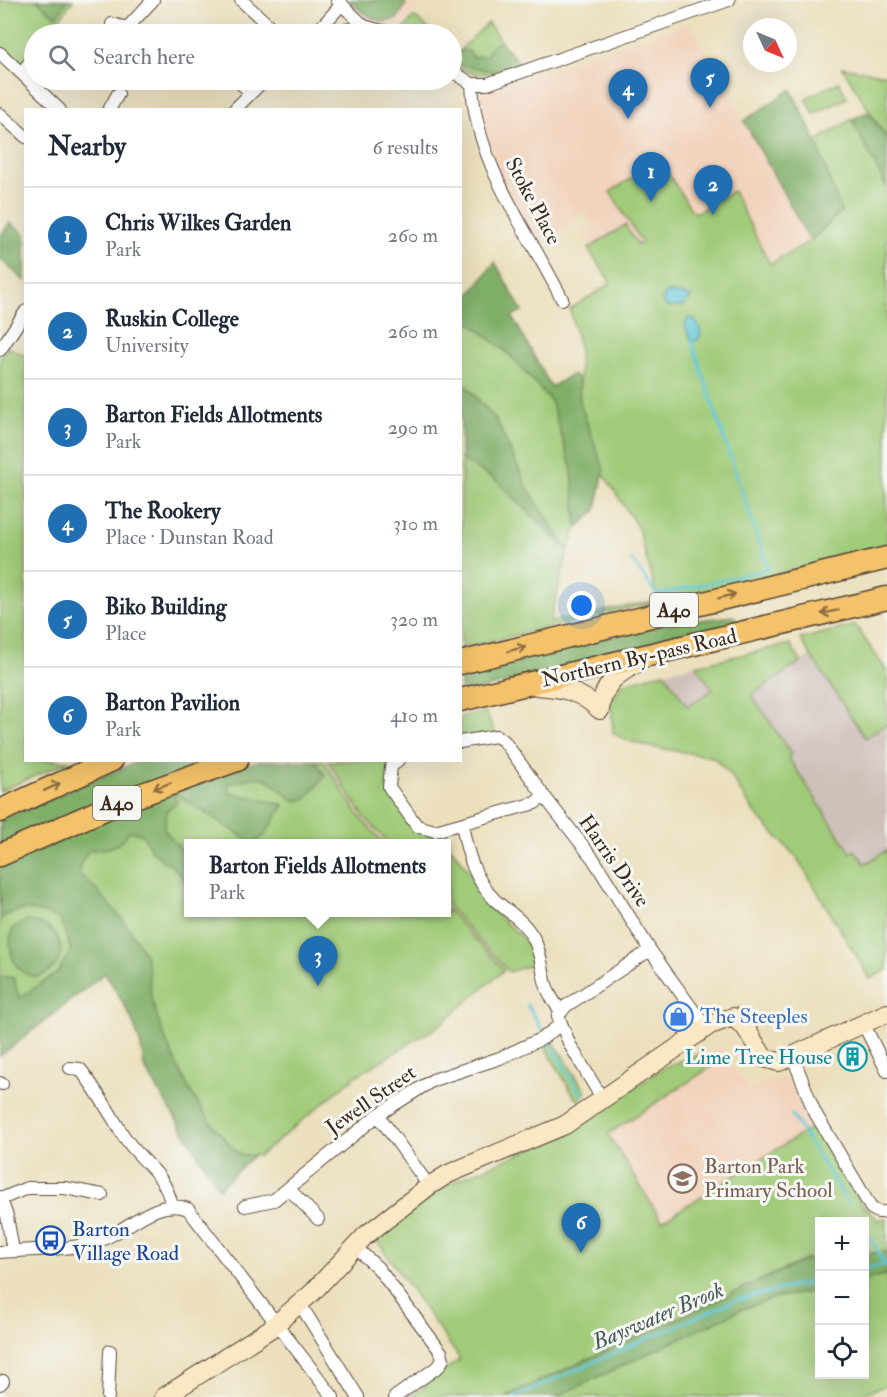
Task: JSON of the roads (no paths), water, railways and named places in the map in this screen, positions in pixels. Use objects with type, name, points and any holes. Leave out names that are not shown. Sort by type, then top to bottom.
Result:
[{"type":"highway","name":"Northern By-pass Road","points":[[462,663],[887,558]]},
{"type":"highway","name":"Northern By-pass Road","points":[[462,700],[887,598]]},
{"type":"highway","name":"A40","points":[[0,812],[108,762]]},
{"type":"highway","name":"A40","points":[[0,855],[108,807],[232,762]]},
{"type":"street","points":[[134,24],[153,0]]},
{"type":"street","points":[[241,0],[267,24]]},
{"type":"street","points":[[462,78],[472,84],[487,84],[729,0]]},
{"type":"street","points":[[322,24],[339,2],[362,24]]},
{"type":"street","points":[[0,53],[22,72],[24,70]]},
{"type":"street","name":"Stoke Place","points":[[472,84],[490,164],[506,199],[534,244],[562,299]]},
{"type":"street","points":[[40,90],[58,108]]},
{"type":"street","points":[[236,108],[251,92],[248,90]]},
{"type":"street","points":[[111,108],[118,94]]},
{"type":"street","points":[[0,114],[24,135]]},
{"type":"street","points":[[0,350],[24,314]]},
{"type":"street","points":[[520,686],[564,688],[579,693],[600,710],[602,694],[611,680],[655,654]]},
{"type":"street","name":"Harris Drive","points":[[462,742],[496,736],[504,741],[594,860],[650,950],[706,1028]]},
{"type":"street","points":[[396,762],[391,767],[389,787],[417,826],[435,831],[535,803],[544,796]]},
{"type":"street","points":[[462,824],[467,852],[477,876],[496,901],[519,917],[534,939],[549,997],[561,1018],[570,1045],[603,1100]]},
{"type":"street","name":"Jewell Street","points":[[245,1206],[274,1200],[378,1115],[432,1080],[500,1058],[554,1032],[561,1018],[650,950]]},
{"type":"street","points":[[164,1397],[278,1323],[300,1304],[372,1230],[429,1186],[448,1174],[565,1125],[706,1028],[734,1017],[745,1027],[764,1058],[779,1062],[887,1013]]},
{"type":"street","points":[[864,1025],[887,1071]]},
{"type":"street","points":[[793,1057],[814,1111],[871,1208],[878,1212],[887,1212]]},
{"type":"street","points":[[77,1065],[98,1091],[129,1143],[165,1182],[172,1206]]},
{"type":"street","points":[[378,1115],[429,1186]]},
{"type":"street","points":[[102,1195],[65,1188],[27,1188],[0,1198],[6,1252],[93,1243],[139,1218],[172,1206],[180,1206],[195,1215],[333,1397]]},
{"type":"street","points":[[289,1189],[318,1219]]},
{"type":"street","points":[[355,1247],[378,1268],[441,1352],[442,1359],[439,1366],[395,1397]]},
{"type":"street","points":[[300,1304],[358,1397]]},
{"type":"street","points":[[108,1397],[110,1351]]},
{"type":"water","points":[[666,292],[692,296],[683,306],[668,307],[662,301]]},
{"type":"water","points":[[688,318],[694,319],[700,328],[701,336],[696,341],[692,342],[685,325]]},
{"type":"waterway","points":[[632,560],[657,595],[768,569],[692,342]]},
{"type":"waterway","points":[[527,1005],[542,1030]]},
{"type":"waterway","points":[[550,1044],[581,1094]]},
{"type":"waterway","points":[[792,1115],[848,1203]]},
{"type":"waterway","points":[[871,1238],[885,1265]]},
{"type":"waterway","name":"Bayswater Brook","points":[[869,1268],[886,1264]]},
{"type":"waterway","name":"Bayswater Brook","points":[[514,1397],[736,1300],[815,1281]]},
{"type":"place","name":"Biko Building","points":[[710,108]]},
{"type":"place","name":"The Rookery","points":[[628,119]]},
{"type":"place","name":"Chris Wilkes Garden","points":[[651,202]]},
{"type":"place","name":"Ruskin College","points":[[713,215]]},
{"type":"place","name":"Barton Fields Allotments","points":[[318,986]]},
{"type":"place","name":"The Steeples","points":[[679,1016]]},
{"type":"place","name":"Lime Tree House","points":[[853,1057]]},
{"type":"place","name":"Barton Park Primary School","points":[[683,1178]]},
{"type":"place","name":"Barton Village Road","points":[[51,1241]]},
{"type":"place","name":"Barton Pavilion","points":[[581,1253]]}]
